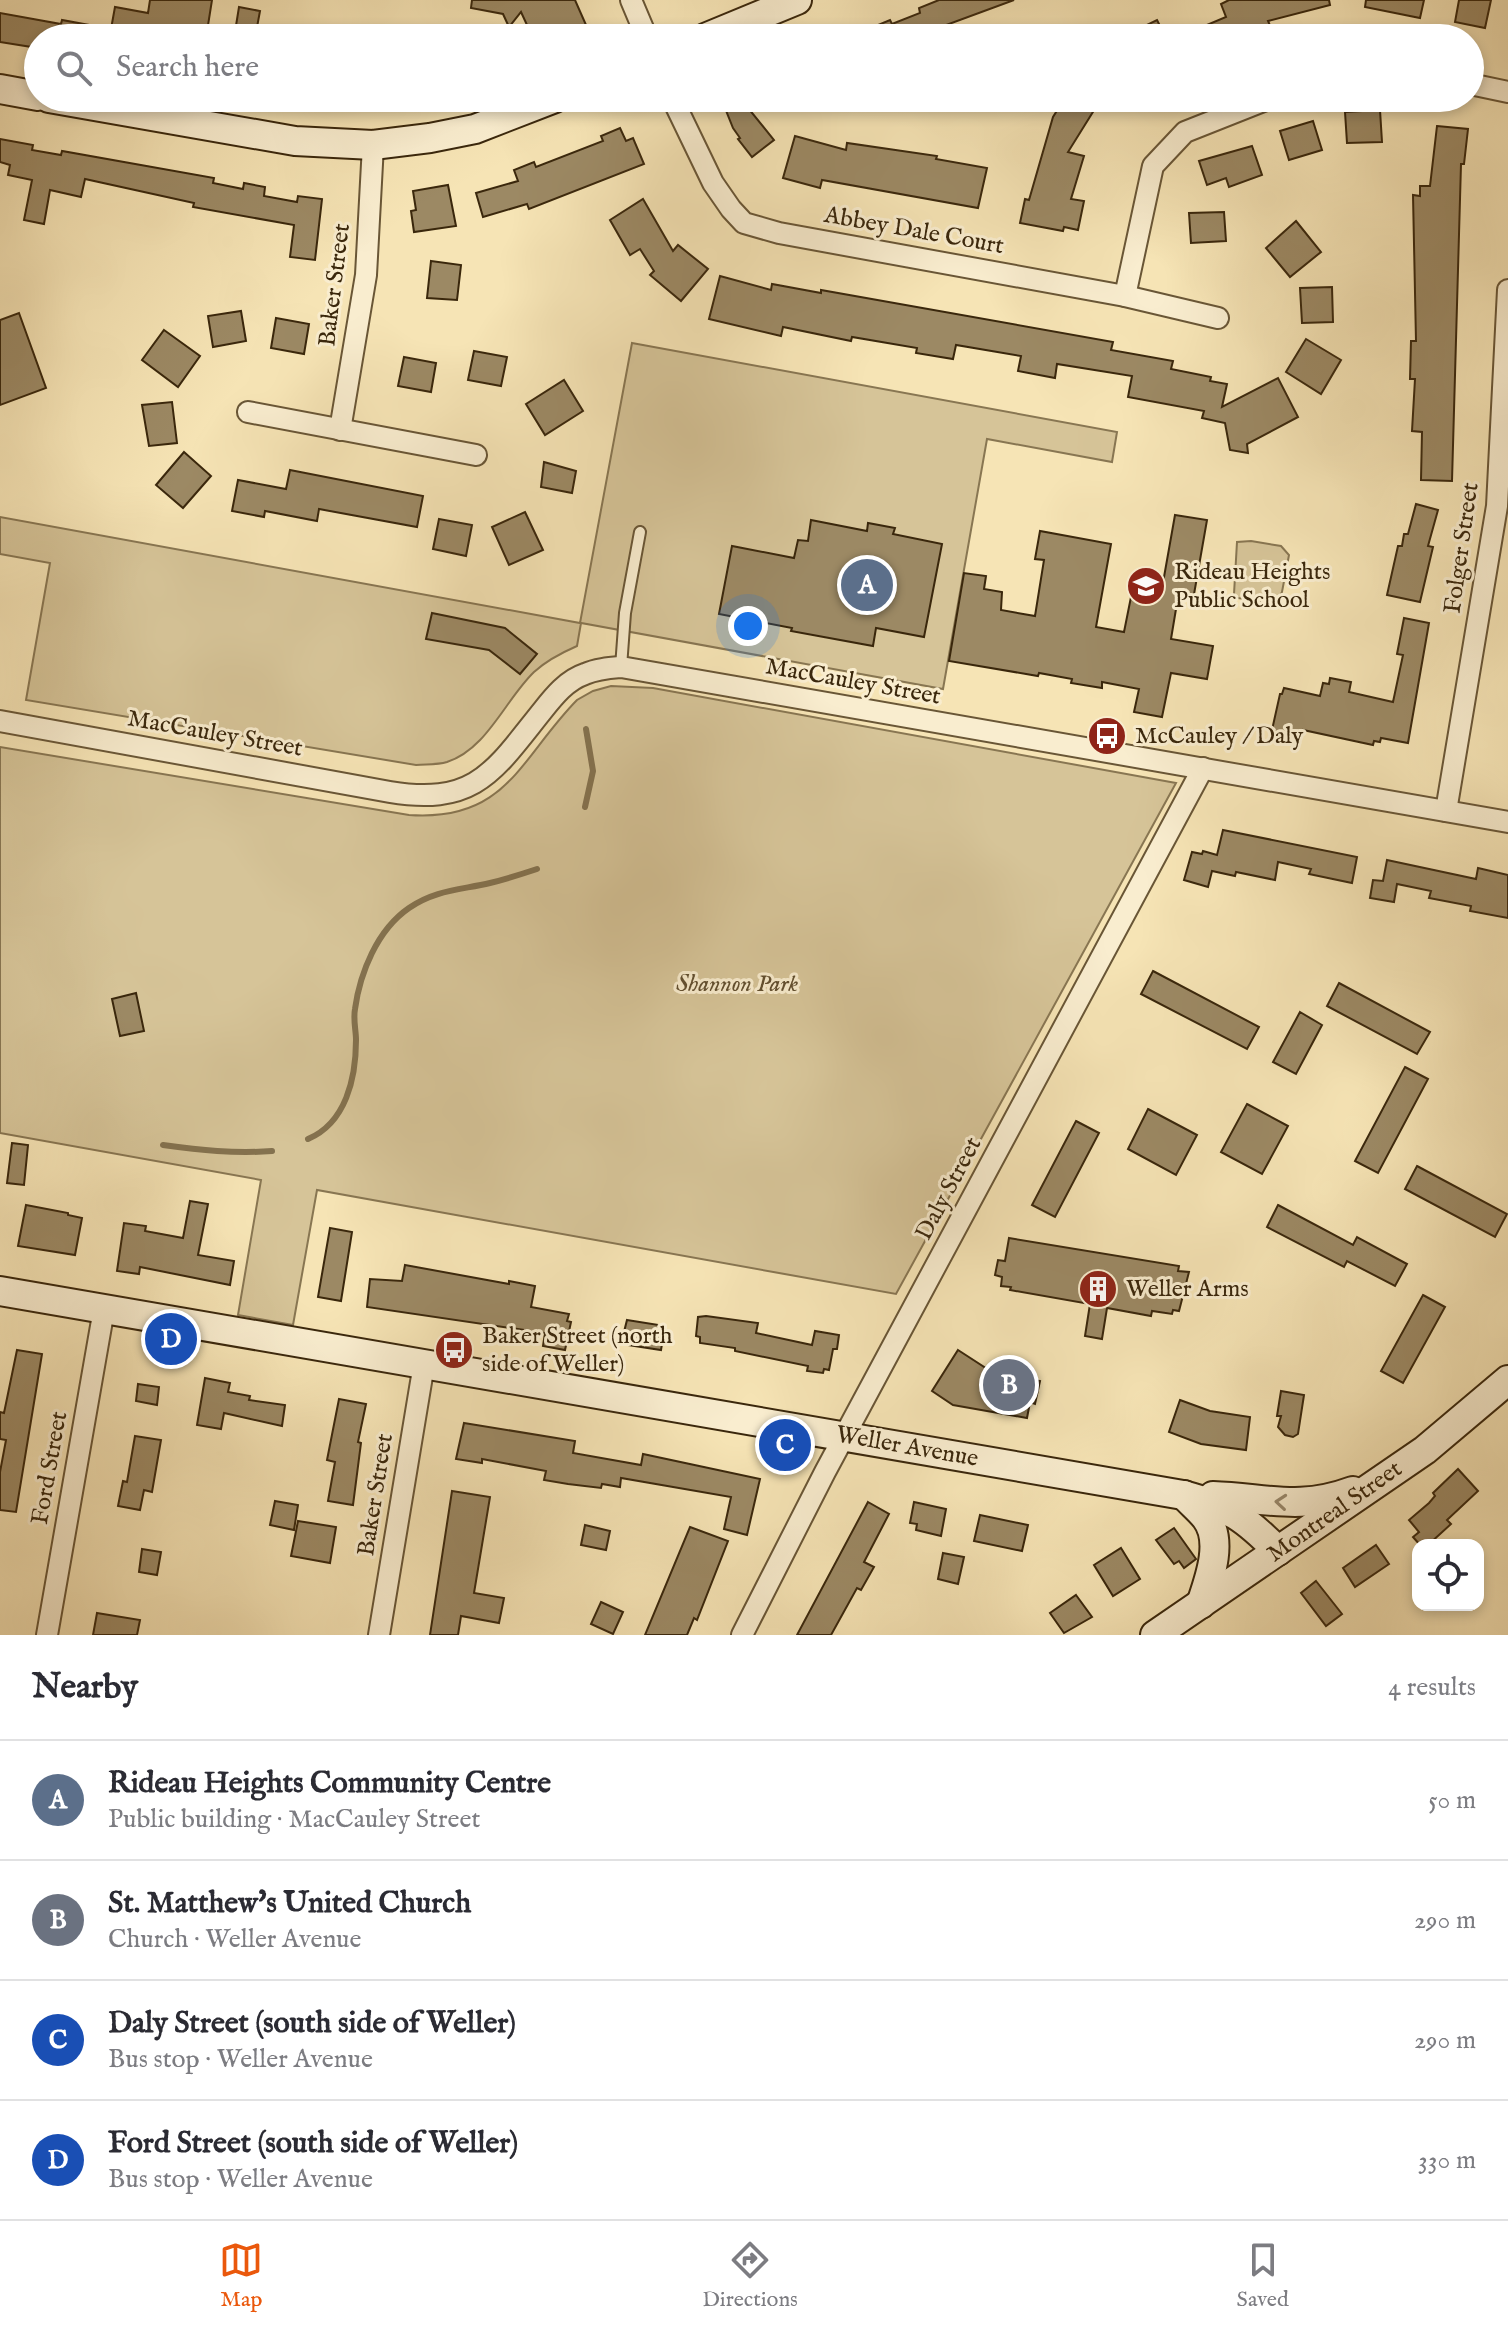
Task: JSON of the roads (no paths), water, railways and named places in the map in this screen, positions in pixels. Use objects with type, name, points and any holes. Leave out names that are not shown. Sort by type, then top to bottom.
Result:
[{"type":"street","points":[[631,0],[641,24]]},
{"type":"street","points":[[739,24],[797,0]]},
{"type":"street","points":[[1484,87],[1508,92]]},
{"type":"street","points":[[0,89],[24,93]]},
{"type":"street","points":[[129,112],[295,141],[373,145],[475,129],[519,112]]},
{"type":"street","name":"Abbey Dale Court","points":[[679,112],[713,183],[744,223],[779,233],[1125,296],[1218,318]]},
{"type":"street","points":[[1125,296],[1153,166],[1185,132],[1236,112]]},
{"type":"street","name":"Baker Street","points":[[340,430],[365,285],[373,145]]},
{"type":"street","name":"Folger Street","points":[[1446,811],[1497,506],[1508,290]]},
{"type":"street","points":[[248,412],[476,455]]},
{"type":"street","name":"MacCauley Street","points":[[0,721],[390,792],[429,796],[460,791],[488,774],[552,699],[575,678],[602,669],[621,667],[1508,822]]},
{"type":"street","name":"Daly Street","points":[[742,1635],[1203,768]]},
{"type":"street","name":"Weller Avenue","points":[[0,1291],[1183,1495],[1236,1513],[1278,1551]]},
{"type":"street","name":"Ford Street","points":[[47,1635],[104,1309]]},
{"type":"street","name":"Baker Street","points":[[379,1635],[424,1364]]},
{"type":"street","name":"Montreal Street","points":[[1155,1635],[1383,1479],[1458,1424],[1508,1380]]},
{"type":"street","points":[[1183,1495],[1245,1497],[1288,1504],[1326,1501],[1383,1479]]},
{"type":"street","points":[[1183,1495],[1209,1521],[1214,1545],[1210,1576],[1201,1604]]},
{"type":"lane","points":[[621,667],[625,613],[640,532]]},
{"type":"waterway","points":[[585,807],[593,771],[586,729]]},
{"type":"waterway","points":[[308,1139],[332,1122],[346,1098],[354,1069],[357,995],[372,953],[388,928],[409,908],[428,897],[537,869]]},
{"type":"waterway","points":[[163,1145],[217,1151],[272,1151]]},
{"type":"place","name":"Rideau Heights Community Centre","points":[[867,585]]},
{"type":"place","name":"Rideau Heights Public School","points":[[1146,586]]},
{"type":"place","name":"McCauley / Daly","points":[[1107,736]]},
{"type":"place","name":"Weller Arms","points":[[1098,1289]]},
{"type":"place","name":"Ford Street (south side of Weller)","points":[[171,1339]]},
{"type":"place","name":"Baker Street (north side of Weller)","points":[[454,1350]]},
{"type":"place","name":"St. Matthew's United Church","points":[[1009,1385]]},
{"type":"place","name":"Daly Street (south side of Weller)","points":[[785,1445]]},
{"type":"park label","name":"Shannon Park","points":[[737,984]]}]
